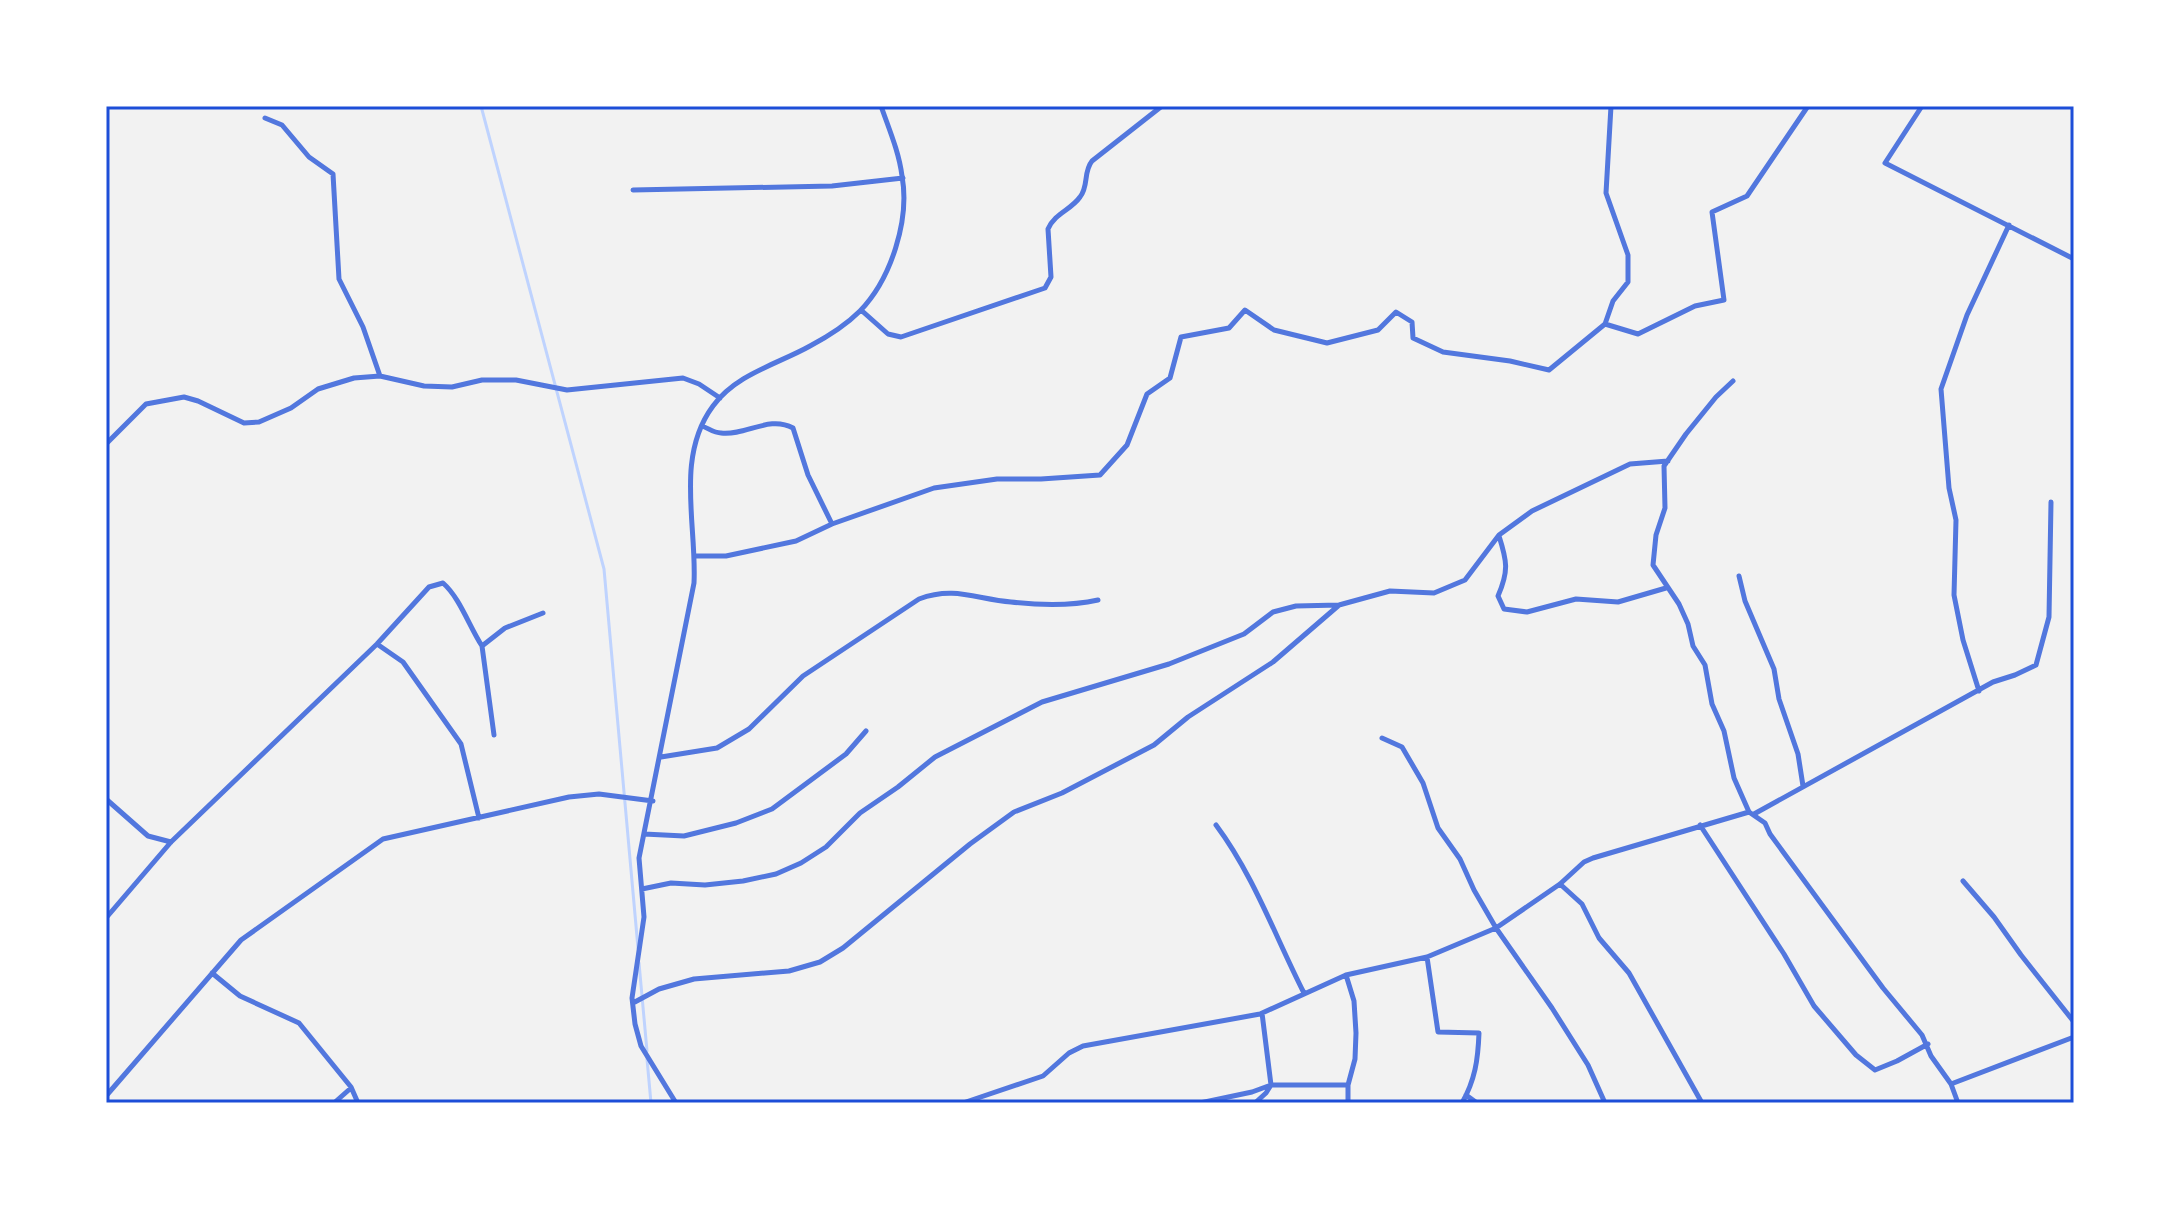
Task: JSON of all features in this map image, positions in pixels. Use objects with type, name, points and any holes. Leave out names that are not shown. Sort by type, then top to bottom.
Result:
[{"type":"street","points":[[676,1103],[641,1046],[633,1003],[644,917],[639,858],[653,801],[694,583],[696,556],[690,474],[702,426],[720,398],[746,377],[821,339],[861,310],[884,275],[902,221],[903,178],[881,106]]},
{"type":"street","points":[[861,310],[888,334],[901,337],[1045,288],[1051,277],[1048,229],[1051,222],[1081,196],[1086,171],[1092,161],[1162,106]]},
{"type":"street","points":[[696,556],[726,556],[796,541],[832,524],[934,488],[997,479],[1100,475],[1127,445],[1147,394],[1170,378],[1181,337],[1229,328],[1245,310],[1274,330],[1327,343],[1378,330],[1396,312],[1412,322],[1413,338],[1443,352],[1549,370],[1605,324],[1613,301],[1628,282],[1628,255],[1606,193],[1611,106]]},
{"type":"street","points":[[1605,324],[1638,334],[1695,306],[1724,300],[1712,212],[1747,196],[1808,106]]},
{"type":"street","points":[[1922,106],[1885,163],[2074,259]]},
{"type":"street","points":[[265,118],[282,125],[309,157],[333,174],[339,279],[363,327],[380,376]]},
{"type":"street","points":[[633,190],[832,186],[903,178]]},
{"type":"street","points":[[1979,691],[1963,640],[1954,595],[1956,520],[1949,488],[1941,389],[1967,315],[2009,225]]},
{"type":"street","points":[[106,444],[146,404],[158,400],[184,397],[244,423],[259,422],[291,408],[318,389],[354,378],[380,376],[424,386],[452,387],[482,380],[516,380],[567,390],[683,378],[720,398]]},
{"type":"street","points":[[1733,381],[1716,397],[1664,466],[1665,508],[1656,535],[1653,565],[1679,604],[1693,646],[1705,665],[1712,704],[1724,731],[1734,778],[1751,813],[1765,823],[1838,928],[1928,1044],[1931,1056],[1951,1084],[1958,1103]]},
{"type":"street","points":[[702,426],[718,433],[751,429],[774,422],[793,428],[808,475],[832,524]]},
{"type":"street","points":[[642,889],[671,883],[705,885],[743,881],[776,874],[826,847],[860,813],[935,757],[1042,702],[1169,664],[1244,634],[1273,612],[1296,606],[1339,605],[1390,591],[1434,593],[1465,580],[1499,535],[1532,511],[1630,464],[1668,461]]},
{"type":"street","points":[[963,1103],[1043,1076],[1069,1053],[1083,1046],[1232,1021],[1262,1013],[1346,975],[1427,957],[1496,928],[1560,884],[1584,862],[1700,825],[1751,813],[1993,682],[2036,665],[2049,617],[2051,502]]},
{"type":"street","points":[[1499,535],[1505,555],[1506,576],[1498,596],[1504,609],[1527,612],[1576,599],[1618,602],[1666,588]]},
{"type":"street","points":[[1739,576],[1745,601],[1774,669],[1779,699],[1798,754],[1803,786]]},
{"type":"street","points":[[106,918],[171,842],[377,644],[429,587],[443,583],[453,592],[465,621],[482,646],[494,735]]},
{"type":"street","points":[[661,757],[717,748],[738,736],[764,716],[782,694],[803,676],[907,607],[935,593],[948,591],[1010,602],[1084,604],[1098,600]]},
{"type":"street","points":[[633,1003],[659,989],[694,979],[789,971],[820,962],[843,948],[1014,812],[1062,793],[1154,745],[1188,717],[1273,662],[1339,605]]},
{"type":"street","points":[[482,646],[505,628],[543,613]]},
{"type":"street","points":[[377,644],[403,662],[461,744],[479,818]]},
{"type":"street","points":[[644,834],[684,836],[736,823],[772,809],[846,754],[866,731]]},
{"type":"street","points":[[1382,738],[1402,747],[1423,783],[1438,828],[1460,859],[1496,928],[1588,1065],[1605,1103]]},
{"type":"street","points":[[106,1096],[241,940],[383,839],[569,797],[599,794],[653,801]]},
{"type":"street","points":[[106,799],[148,836],[171,842]]},
{"type":"street","points":[[1216,825],[1234,850],[1266,910],[1272,929],[1304,993]]},
{"type":"street","points":[[1700,825],[1814,1006],[1856,1055],[1875,1070],[1928,1044]]},
{"type":"street","points":[[1963,881],[2074,1022]]},
{"type":"street","points":[[1560,884],[1582,904],[1599,938],[1629,973],[1702,1103]]},
{"type":"street","points":[[1427,957],[1438,1032],[1479,1033],[1478,1061],[1462,1103]]},
{"type":"street","points":[[212,973],[240,996],[299,1023],[351,1087],[358,1103]]},
{"type":"street","points":[[1346,975],[1354,1001],[1356,1033],[1348,1103]]},
{"type":"street","points":[[1255,1103],[1271,1085],[1262,1013]]},
{"type":"street","points":[[1951,1084],[2074,1037]]},
{"type":"street","points":[[1200,1103],[1271,1085],[1348,1085]]},
{"type":"street","points":[[334,1103],[351,1087]]},
{"type":"street","points":[[1466,1095],[1477,1103]]},
{"type":"waterway","points":[[481,106],[604,569],[638,948]]},
{"type":"waterway","points":[[639,963],[647,1051]]},
{"type":"waterway","points":[[647,1059],[651,1103]]}]
